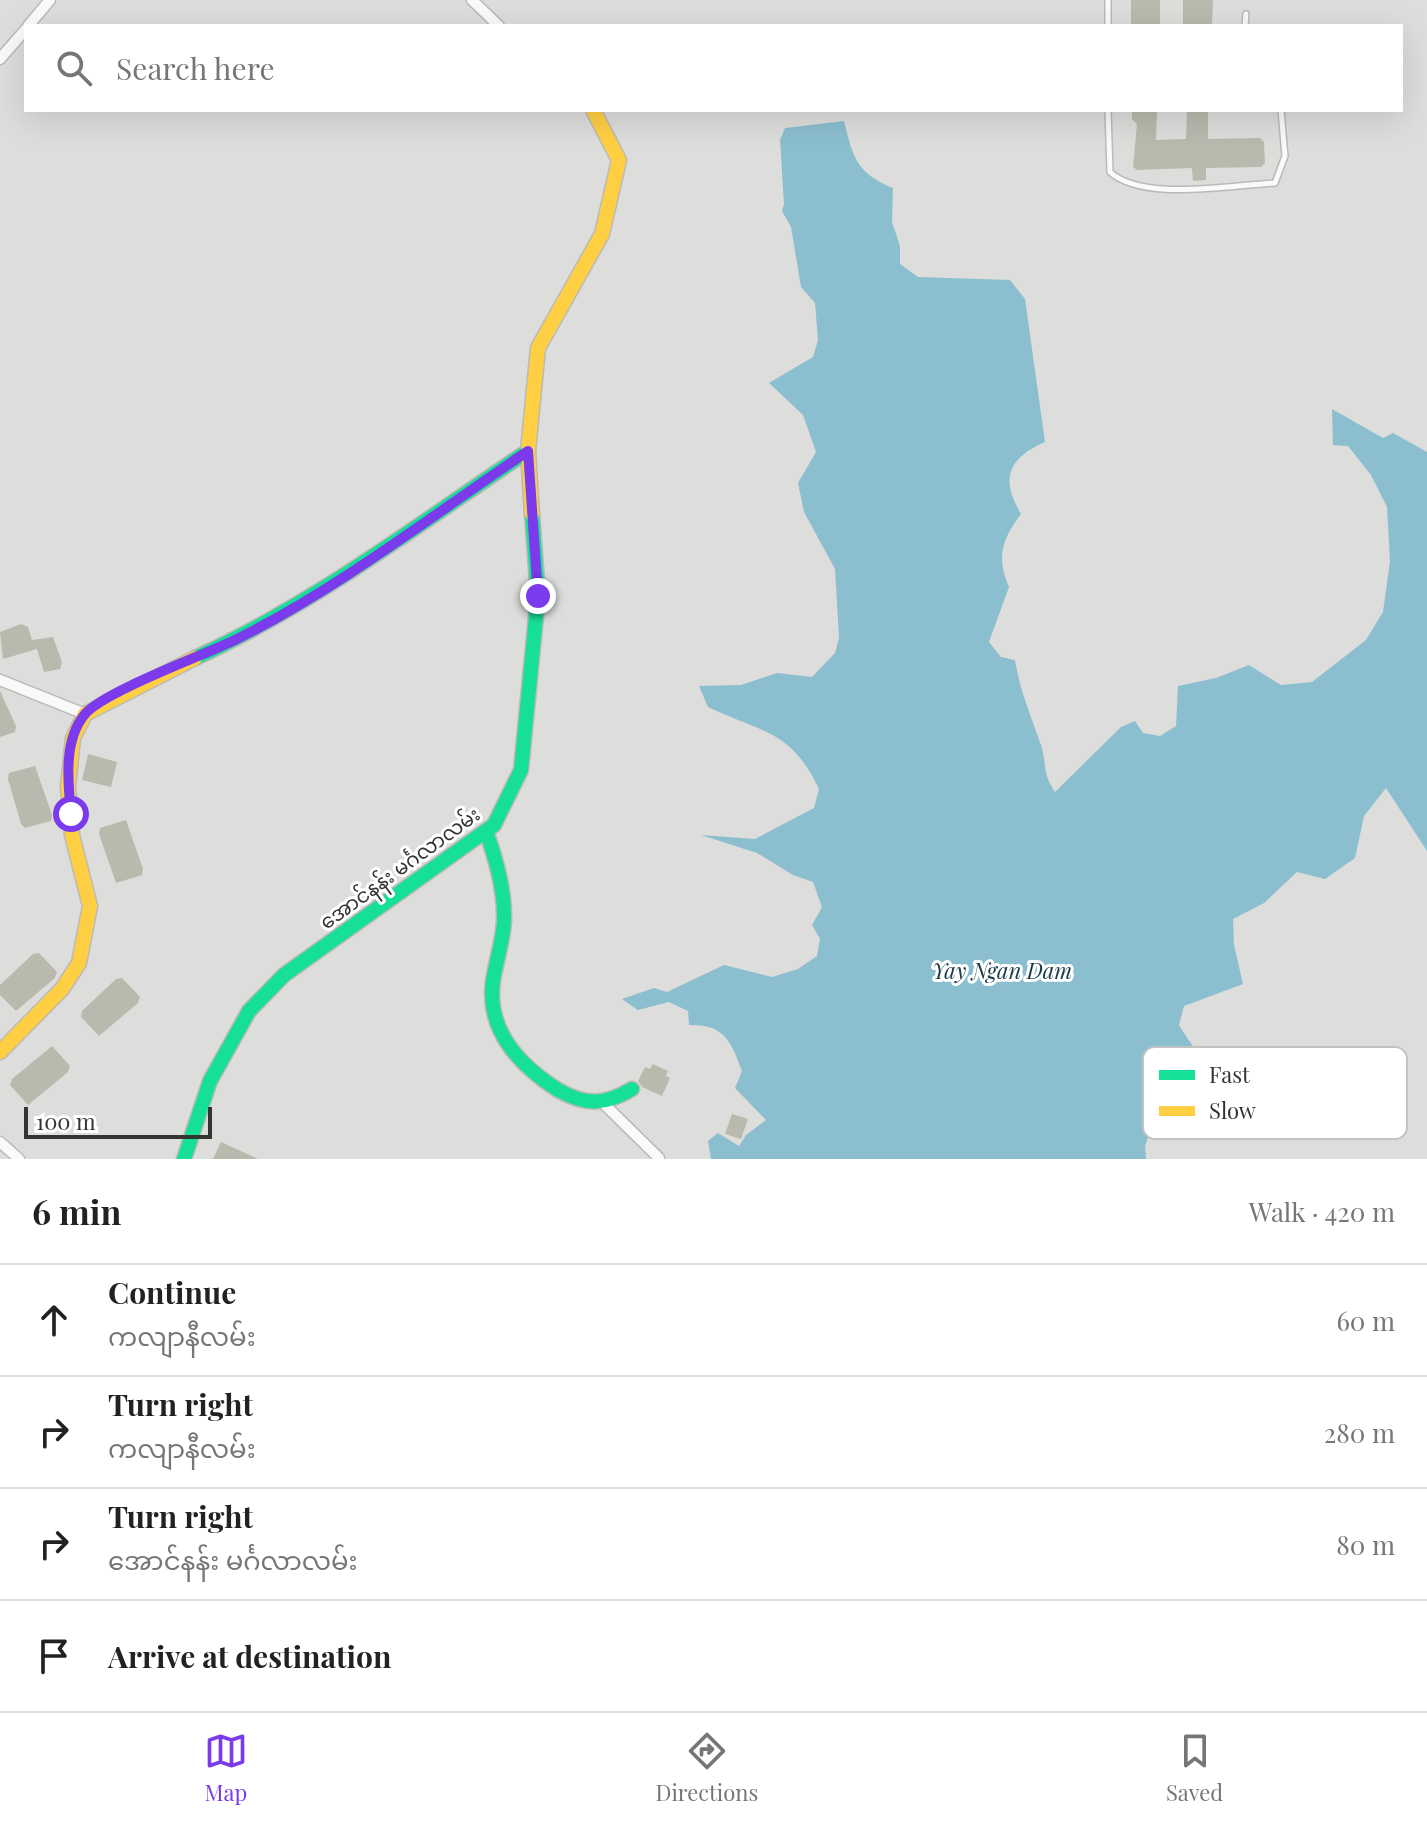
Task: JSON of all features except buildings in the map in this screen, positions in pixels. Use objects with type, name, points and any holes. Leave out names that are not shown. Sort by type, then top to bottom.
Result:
[{"type":"street","points":[[30,24],[50,0]]},
{"type":"street","points":[[472,0],[497,24]]},
{"type":"street","points":[[0,59],[24,31]]},
{"type":"street","name":"အောင်နန်း မင်္ဂလာလမ်း","points":[[184,1159],[210,1081],[249,1011],[284,975],[494,825],[521,770],[538,596],[528,451],[538,348],[602,234],[619,160],[594,112]]},
{"type":"street","points":[[0,1052],[62,989],[79,963],[90,906],[72,835],[68,786],[73,738],[85,714],[153,677],[239,638],[329,584],[528,451]]},
{"type":"street","points":[[0,680],[85,714]]},
{"type":"street","points":[[486,831],[504,892],[504,924],[492,988],[499,1034],[512,1056],[532,1074],[575,1099],[604,1104],[659,1158]]},
{"type":"street","points":[[604,1104],[632,1089]]},
{"type":"street","points":[[0,1142],[19,1159]]},
{"type":"lane","points":[[1108,0],[1108,24]]},
{"type":"lane","points":[[1245,24],[1246,14]]},
{"type":"lane","points":[[1108,112],[1110,172],[1120,180],[1150,189],[1275,183],[1285,156],[1281,112]]},
{"type":"water","name":"Yay Ngan Dam","points":[[844,121],[858,162],[871,176],[893,188],[892,222],[900,246],[900,264],[918,277],[1010,280],[1025,299],[1045,442],[1023,455],[1011,471],[1011,490],[1021,514],[1005,540],[1002,557],[1009,587],[989,642],[1001,657],[1015,660],[1041,745],[1046,774],[1055,792],[1121,727],[1135,721],[1143,733],[1160,736],[1176,726],[1178,686],[1216,678],[1249,665],[1281,685],[1312,682],[1366,640],[1383,612],[1390,561],[1387,507],[1371,475],[1348,446],[1333,445],[1332,409],[1383,438],[1393,433],[1427,452],[1427,851],[1386,788],[1364,816],[1355,858],[1325,879],[1297,872],[1264,903],[1233,919],[1234,945],[1243,984],[1184,1006],[1179,1025],[1194,1047],[1143,1047],[1143,1139],[1147,1139],[1146,1159],[711,1159],[708,1141],[718,1133],[739,1146],[746,1135],[766,1120],[735,1088],[742,1071],[730,1043],[718,1031],[701,1025],[689,1025],[688,1011],[669,1002],[638,1010],[622,999],[654,988],[667,992],[724,965],[772,977],[798,969],[817,956],[820,939],[812,925],[822,907],[813,882],[793,875],[757,853],[701,835],[755,839],[814,808],[819,789],[798,755],[786,744],[760,729],[708,707],[699,686],[741,685],[777,673],[812,677],[835,653],[839,638],[835,569],[804,512],[798,483],[816,452],[803,415],[769,383],[813,357],[818,340],[815,303],[801,287],[791,227],[782,211],[780,140],[785,128]]},
{"type":"traffic: fast","points":[[195,658],[239,637],[324,588],[528,451]]},
{"type":"traffic: fast","points":[[184,1159],[210,1081],[249,1011],[284,975],[494,825],[521,770],[538,596],[532,514]]},
{"type":"traffic: fast","points":[[486,831],[499,875],[504,909],[492,999],[500,1031],[531,1070],[568,1095],[595,1102],[632,1089]]},
{"type":"traffic: slow","points":[[532,514],[528,451],[538,348],[602,234],[619,160],[594,112]]},
{"type":"traffic: slow","points":[[0,1052],[62,989],[79,963],[90,906],[72,835],[68,786],[73,738],[85,714],[195,658]]},
{"type":"route","points":[[71,814],[69,764],[73,738],[85,714],[102,702],[239,638],[329,584],[528,451],[538,596]]}]
